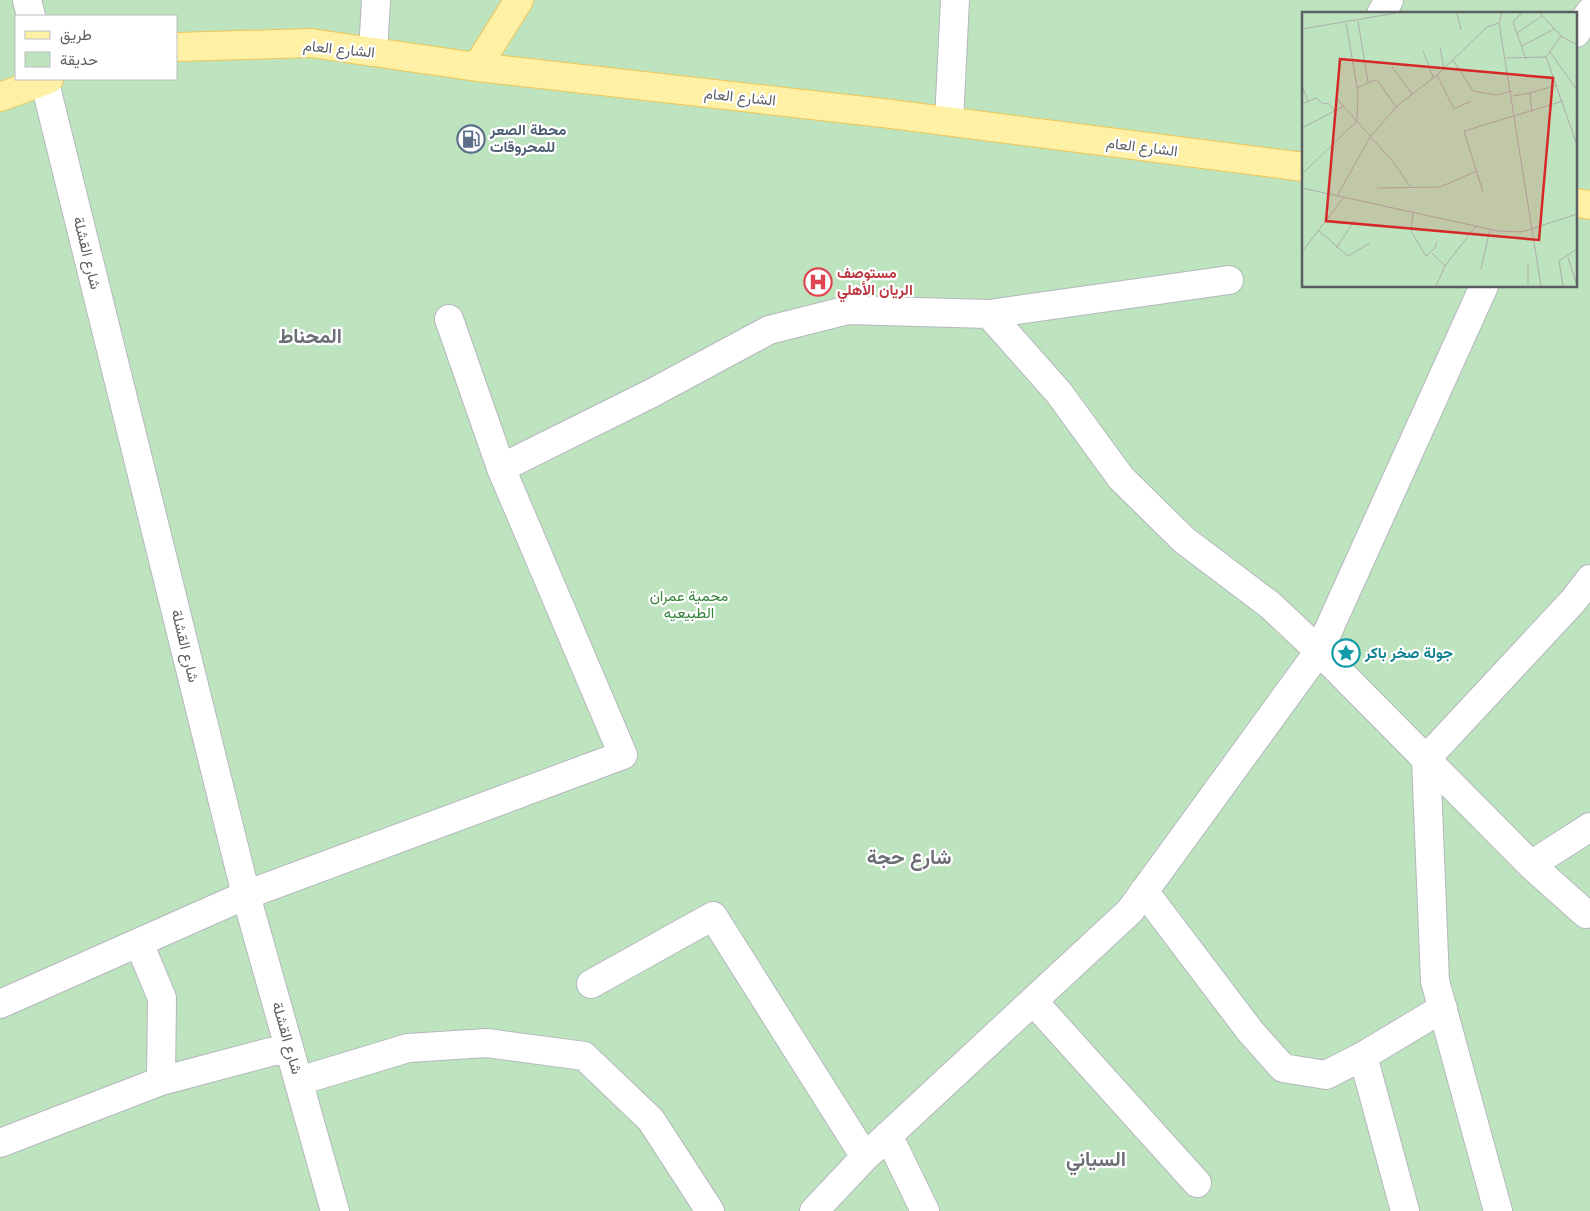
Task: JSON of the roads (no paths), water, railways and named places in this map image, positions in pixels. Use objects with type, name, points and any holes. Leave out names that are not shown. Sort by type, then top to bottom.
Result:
[{"type":"main road","points":[[477,67],[518,0]]},
{"type":"main road","name":"الشارع العام","points":[[178,47],[311,43],[477,67],[949,122],[1302,168]]},
{"type":"main road","points":[[0,97],[43,80]]},
{"type":"street","points":[[27,0],[31,15]]},
{"type":"street","points":[[373,52],[376,0]]},
{"type":"street","points":[[949,122],[955,0]]},
{"type":"street","points":[[1382,12],[1389,0]]},
{"type":"street","points":[[1578,30],[1590,12]]},
{"type":"street","name":"شارع القشلة","points":[[46,80],[246,895],[335,1211]]},
{"type":"street","points":[[502,468],[652,393],[769,330],[848,310],[989,314],[1229,280]]},
{"type":"street","points":[[814,1211],[888,1135],[1130,911],[1319,650],[1483,288]]},
{"type":"street","points":[[989,314],[1059,393],[1121,478],[1184,540],[1270,605],[1319,650],[1531,865],[1586,914]]},
{"type":"street","points":[[0,1004],[246,895],[623,755],[502,468],[449,319]]},
{"type":"street","points":[[1498,1211],[1435,981],[1426,759],[1573,601],[1590,579]]},
{"type":"street","points":[[1531,865],[1590,827]]},
{"type":"street","points":[[1144,891],[1250,1031],[1283,1068],[1326,1075],[1363,1056],[1443,1008]]},
{"type":"street","points":[[591,984],[713,916],[865,1157]]},
{"type":"street","points":[[139,943],[162,998],[161,1081]]},
{"type":"street","points":[[1033,1001],[1197,1183]]},
{"type":"street","points":[[299,1081],[408,1048],[487,1043],[584,1056],[651,1120],[710,1211]]},
{"type":"street","points":[[0,1143],[161,1081],[289,1047]]},
{"type":"street","points":[[1363,1056],[1405,1211]]},
{"type":"street","points":[[888,1135],[925,1211]]},
{"type":"place","name":"محطة الصعر للمحروقات","points":[[471,139]]},
{"type":"place","name":"مستوصف الريان الأهلي","points":[[818,282]]},
{"type":"place","name":"جولة صخر باكر","points":[[1346,653]]},
{"type":"district","name":"المحناط","points":[[310,336]]},
{"type":"district","name":"شارع حجة","points":[[909,857]]},
{"type":"district","name":"السياني","points":[[1096,1159]]},
{"type":"park label","name":"محمية عمران الطبيعيه","points":[[689,604]]}]
